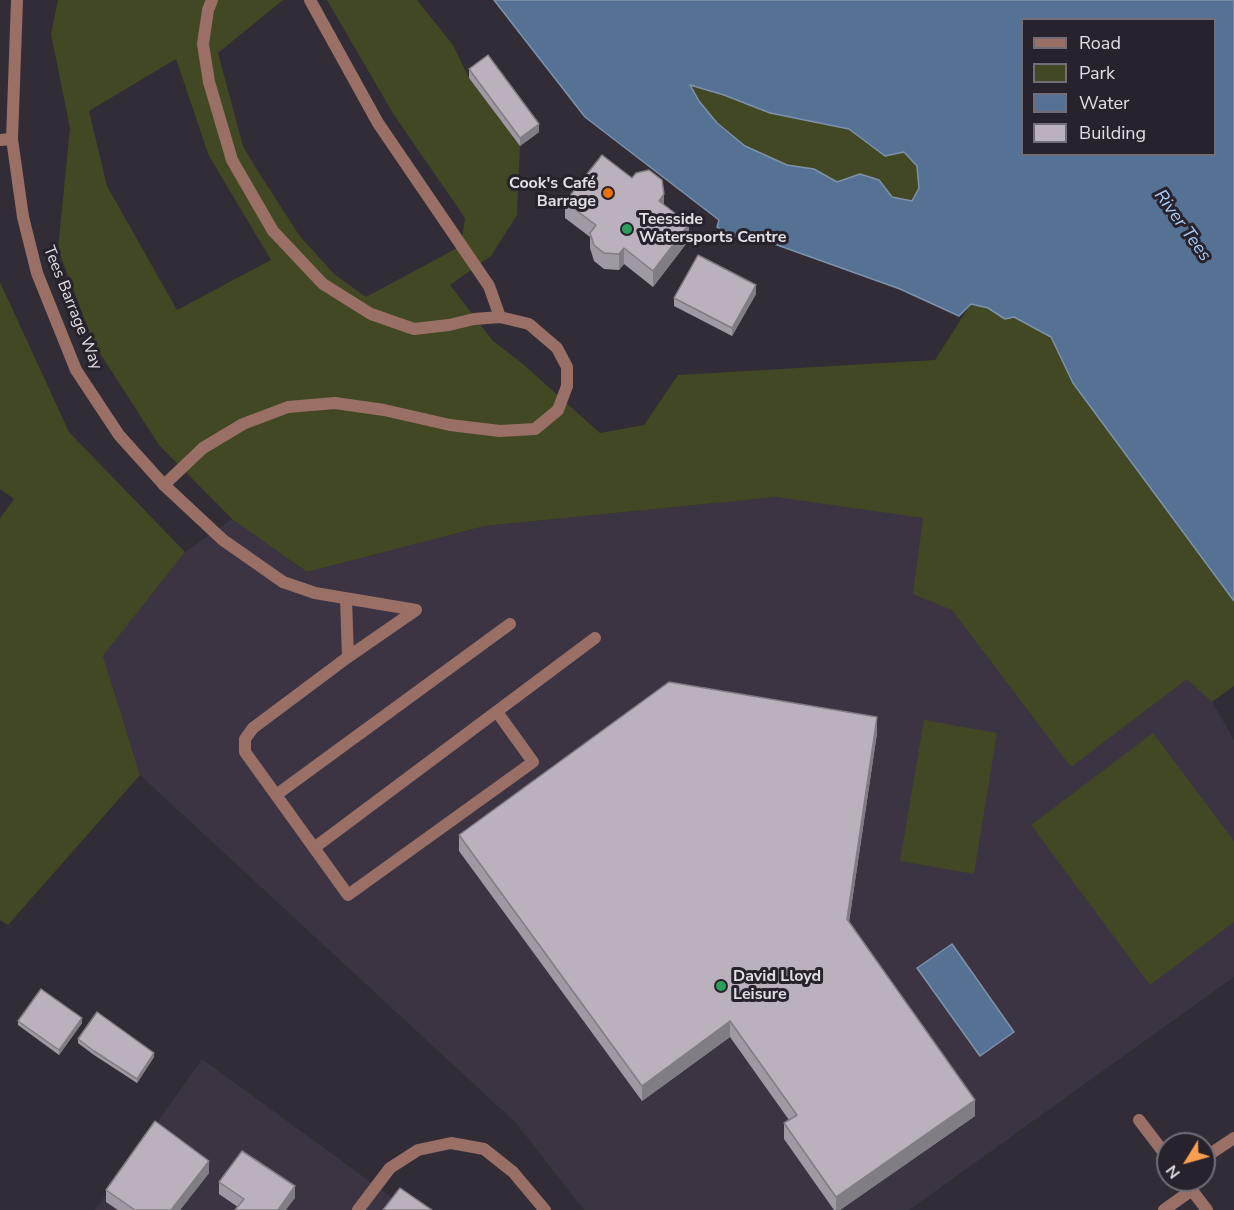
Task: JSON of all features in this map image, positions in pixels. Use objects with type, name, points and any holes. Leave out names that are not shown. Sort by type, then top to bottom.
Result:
[{"type":"street","name":"Tees Barrage Way","points":[[17,0],[6,139],[22,217],[37,273],[76,370],[119,435],[164,485],[224,540],[283,582],[315,593],[416,610],[348,657]]},
{"type":"street","points":[[164,485],[203,448],[243,424],[288,407],[335,403],[384,410],[450,425],[500,431],[535,429],[558,410],[567,386],[567,367],[557,348],[529,324],[500,316],[414,329],[371,314],[323,284],[273,231],[232,160],[208,82],[203,44],[208,10],[212,0]]},
{"type":"street","points":[[310,0],[378,123],[489,286],[500,316]]},
{"type":"street","points":[[346,599],[348,657],[254,728],[245,739],[245,752],[348,895],[533,762],[497,712]]},
{"type":"street","points":[[276,795],[510,624]]},
{"type":"street","points":[[314,848],[595,638]]},
{"type":"street","points":[[1139,1120],[1156,1142]]},
{"type":"street","points":[[1216,1150],[1234,1138]]},
{"type":"street","points":[[358,1210],[390,1168],[418,1150],[452,1143],[484,1149],[513,1172],[545,1210]]},
{"type":"street","points":[[1164,1210],[1181,1192]]},
{"type":"street","points":[[1193,1192],[1207,1210]]},
{"type":"shaded area","points":[[1025,442],[1193,668],[1234,740],[1234,977],[909,1210],[584,1210],[516,1123],[140,775],[103,656],[185,552],[232,519],[307,572],[485,526],[776,497]]},
{"type":"shaded area","points":[[202,1059],[409,1210],[95,1210]]},
{"type":"green space","points":[[58,0],[283,0],[218,53],[243,146],[299,235],[334,274],[366,297],[461,246],[465,218],[394,115],[327,0],[417,0],[453,45],[469,78],[520,146],[517,215],[491,256],[450,285],[493,341],[523,364],[600,433],[644,425],[678,375],[935,360],[972,302],[1014,317],[1051,337],[1073,383],[1234,598],[1234,686],[1212,702],[1187,679],[1071,767],[952,610],[913,594],[923,518],[776,497],[485,526],[307,572],[232,519],[159,445],[94,344],[58,249],[70,128],[51,34]],"holes":[[[176,59],[209,156],[271,260],[177,310],[107,186],[89,111]]]},
{"type":"green space","points":[[689,85],[724,95],[770,113],[849,129],[885,156],[904,152],[917,166],[919,188],[912,201],[892,197],[879,180],[837,182],[814,169],[787,165],[745,146],[717,123]]},
{"type":"green space","points":[[0,282],[69,432],[185,552],[103,656],[140,775],[8,925],[0,920],[0,518],[14,499],[0,489]]},
{"type":"green space","points":[[924,720],[997,733],[974,874],[900,861]]},
{"type":"green space","points":[[1153,733],[1234,841],[1234,922],[1150,985],[1031,825]]},
{"type":"water","name":"River Tees","points":[[494,0],[1234,0],[1234,601],[1073,383],[1051,337],[1014,317],[1005,319],[988,308],[971,304],[959,316],[900,289],[766,241],[737,237],[717,227],[719,220],[585,117]],"holes":[[[690,85],[770,113],[849,129],[885,156],[904,152],[917,166],[919,188],[912,201],[892,197],[879,180],[860,174],[837,182],[814,169],[787,165],[745,146],[717,123],[699,101]]]},
{"type":"water","points":[[952,944],[1014,1032],[980,1056],[917,968]]},
{"type":"building","points":[[488,55],[539,124],[520,138],[469,69]]},
{"type":"building","name":"Teesside Watersports Centre","points":[[602,155],[632,178],[636,173],[649,170],[662,180],[664,194],[659,201],[689,224],[653,271],[624,248],[619,254],[604,253],[594,245],[590,233],[596,225],[565,202]]},
{"type":"building","points":[[698,255],[756,285],[732,328],[674,298]]},
{"type":"building","name":"David Lloyd Leisure","points":[[669,682],[877,717],[847,919],[975,1100],[836,1197],[784,1123],[797,1115],[730,1021],[642,1086],[459,835]]},
{"type":"building","points":[[41,989],[82,1018],[59,1050],[18,1021]]},
{"type":"building","points":[[97,1012],[154,1053],[137,1079],[78,1039]]},
{"type":"building","points":[[155,1121],[209,1161],[171,1210],[135,1210],[106,1190]]},
{"type":"building","points":[[242,1151],[295,1186],[278,1210],[235,1210],[244,1199],[219,1182]]},
{"type":"building","points":[[400,1188],[432,1210],[383,1210]]},
{"type":"place","name":"Cook's Café Barrage","points":[[608,193]]},
{"type":"place","name":"Teesside Watersports Centre","points":[[627,229]]},
{"type":"place","name":"David Lloyd Leisure","points":[[721,986]]}]
